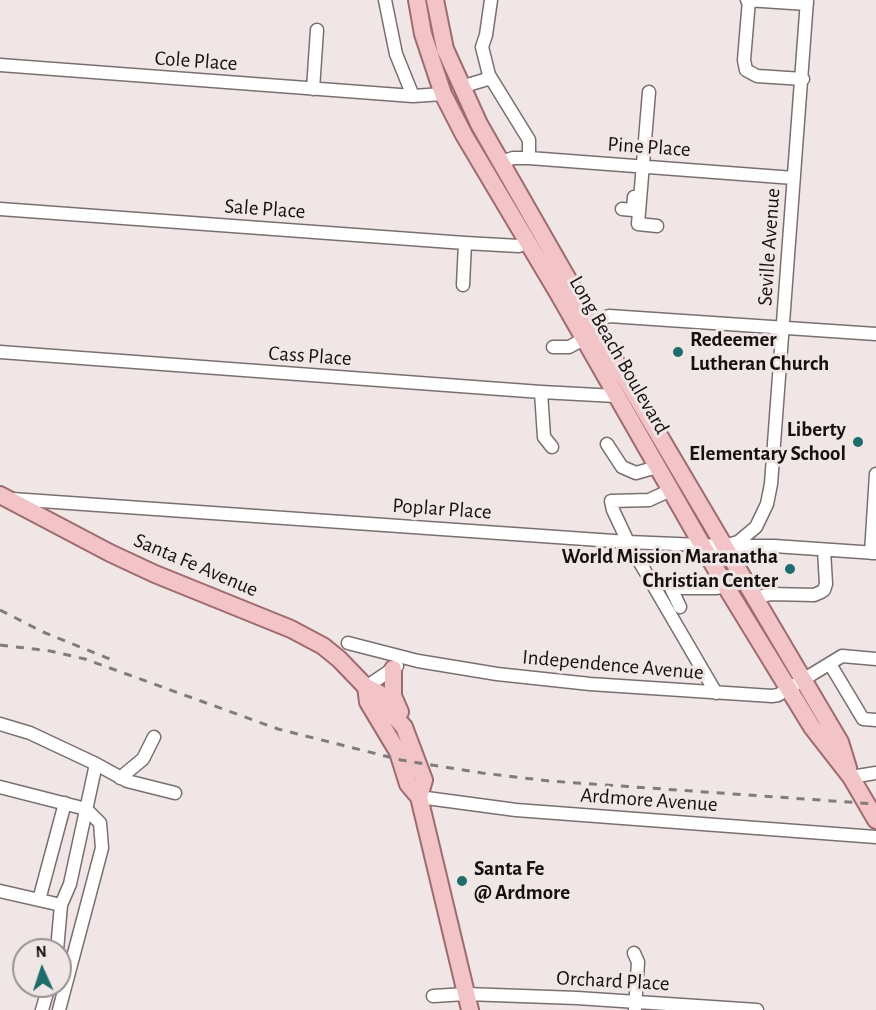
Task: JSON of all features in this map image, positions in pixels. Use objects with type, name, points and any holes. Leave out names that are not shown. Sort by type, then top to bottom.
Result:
[{"type":"main road","name":"Long Beach Boulevard","points":[[417,0],[423,34],[443,94],[464,135],[527,242],[588,330],[724,546],[754,598],[812,727],[851,777],[876,820]]},
{"type":"main road","name":"Long Beach Boulevard","points":[[435,0],[445,49],[462,87],[588,330],[616,396],[725,585],[795,685]]},
{"type":"main road","name":"Santa Fe Avenue","points":[[3,497],[155,574],[307,638],[339,659],[366,687],[380,694],[404,727],[415,751],[424,780],[419,797]]},
{"type":"main road","points":[[393,669],[393,696],[402,714],[404,727]]},
{"type":"main road","name":"Santa Fe Avenue","points":[[366,687],[369,702],[398,752],[408,784],[419,797],[468,1002]]},
{"type":"street","points":[[385,0],[396,54],[412,96]]},
{"type":"street","points":[[491,0],[482,47],[491,78],[529,140],[529,158]]},
{"type":"street","points":[[803,79],[757,76],[746,70],[744,60],[748,0],[807,2]]},
{"type":"street","name":"Seville Avenue","points":[[724,546],[738,542],[756,527],[767,504],[772,476],[807,2]]},
{"type":"street","points":[[312,89],[317,30]]},
{"type":"street","name":"Cole Place","points":[[0,65],[389,95],[443,94]]},
{"type":"street","points":[[462,87],[491,78]]},
{"type":"street","points":[[622,209],[633,210],[649,92]]},
{"type":"street","name":"Pine Place","points":[[501,162],[513,158],[529,158],[794,178]]},
{"type":"street","points":[[639,166],[638,224],[657,226]]},
{"type":"street","name":"Sale Place","points":[[0,208],[465,243],[519,246],[527,242]]},
{"type":"street","points":[[463,285],[465,243]]},
{"type":"street","points":[[554,347],[569,347],[609,316],[876,334]]},
{"type":"street","name":"Cass Place","points":[[0,352],[616,396]]},
{"type":"street","points":[[542,392],[544,437],[552,447]]},
{"type":"street","points":[[607,444],[622,467],[636,473],[657,467]]},
{"type":"street","points":[[873,553],[876,474]]},
{"type":"street","points":[[671,490],[649,500],[611,501],[628,542],[716,693]]},
{"type":"street","name":"Poplar Place","points":[[3,497],[628,542],[702,546],[774,546],[873,553]]},
{"type":"street","points":[[754,598],[771,594],[814,595],[824,590],[826,584],[824,550]]},
{"type":"street","points":[[680,607],[671,588],[717,588],[725,585]]},
{"type":"street","name":"Independence Avenue","points":[[348,643],[418,661],[539,679],[772,696],[795,685],[842,656],[876,659]]},
{"type":"street","name":"Independence Avenue","points":[[366,687],[393,669],[410,661],[418,661]]},
{"type":"street","points":[[830,664],[863,719],[876,720]]},
{"type":"street","points":[[0,724],[30,733],[120,778],[174,793]]},
{"type":"street","points":[[120,778],[143,759],[154,737]]},
{"type":"street","points":[[58,938],[61,904],[70,884],[96,764]]},
{"type":"street","points":[[851,777],[876,773]]},
{"type":"street","points":[[0,787],[87,809],[100,823],[102,848],[59,1010]]},
{"type":"street","name":"Ardmore Avenue","points":[[419,797],[516,810],[876,837]]},
{"type":"street","points":[[39,900],[65,803]]},
{"type":"street","points":[[0,891],[61,904]]},
{"type":"street","points":[[634,953],[638,962],[635,1006]]},
{"type":"street","name":"Orchard Place","points":[[433,996],[468,1002],[757,1010]]},
{"type":"railway","points":[[0,610],[43,632],[112,660]]},
{"type":"railway","points":[[0,645],[50,651],[85,659],[278,729],[401,760],[549,781],[876,804]]},
{"type":"place","name":"Redeemer Lutheran Church","points":[[678,352]]},
{"type":"place","name":"Liberty Elementary School","points":[[858,442]]},
{"type":"place","name":"World Mission Maranatha Christian Center","points":[[790,569]]},
{"type":"place","name":"Santa Fe @ Ardmore","points":[[462,881]]}]
